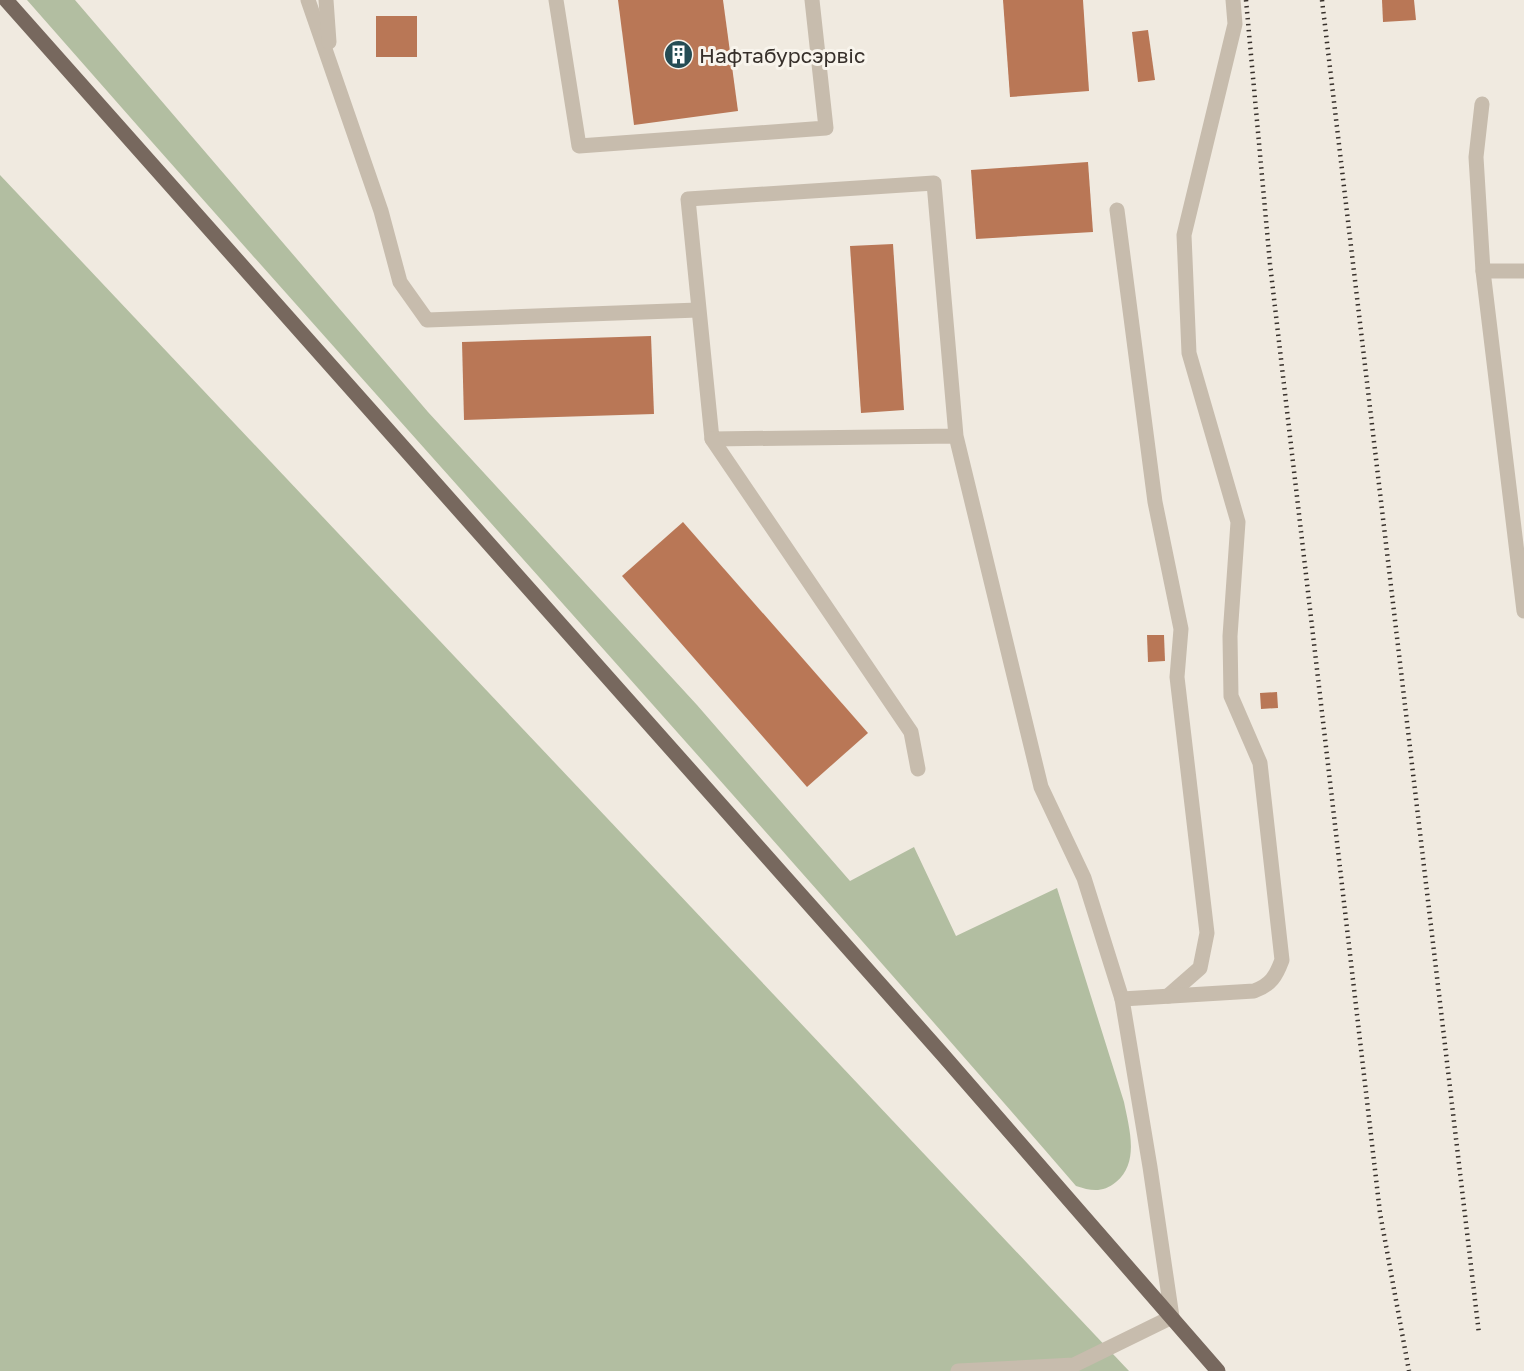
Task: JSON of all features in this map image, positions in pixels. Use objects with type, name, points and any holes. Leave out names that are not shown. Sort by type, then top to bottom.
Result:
[{"type":"main road","points":[[6,0],[927,1037],[1218,1371]]},
{"type":"street","points":[[308,0],[381,211],[400,282],[427,320],[698,310]]},
{"type":"street","points":[[326,0],[330,63]]},
{"type":"street","points":[[556,0],[579,146],[826,128],[812,0]]},
{"type":"street","points":[[1122,999],[1254,991],[1266,987],[1276,977],[1282,960],[1260,763],[1231,696],[1230,636],[1238,522],[1189,353],[1184,235],[1235,24],[1233,0]]},
{"type":"street","points":[[1482,104],[1476,157],[1483,271],[1524,611]]},
{"type":"street","points":[[918,769],[911,732],[712,439],[688,199],[934,183],[956,436],[1041,787],[1084,878],[1122,999],[1172,1317],[1074,1365],[958,1371]]},
{"type":"street","points":[[1117,210],[1155,502],[1181,629],[1177,677],[1207,933],[1200,968],[1167,996]]},
{"type":"street","points":[[1483,271],[1524,271]]},
{"type":"street","points":[[712,439],[956,436]]},
{"type":"green space","points":[[27,0],[75,0],[428,412],[697,705],[850,881],[914,847],[956,936],[1057,888],[1124,1102],[1131,1144],[1130,1155],[1128,1165],[1116,1182],[1097,1190],[1076,1186],[815,888]]},
{"type":"green space","points":[[0,175],[1129,1371],[0,1371]]},
{"type":"building","name":"Нафтабурсэрвіс","points":[[618,0],[723,0],[738,111],[634,125]]},
{"type":"building","points":[[1003,0],[1083,0],[1089,91],[1010,97]]},
{"type":"building","points":[[1382,0],[1414,0],[1416,20],[1383,22]]},
{"type":"building","points":[[376,16],[417,16],[417,57],[376,57]]},
{"type":"building","points":[[1148,30],[1155,80],[1138,82],[1132,32]]},
{"type":"building","points":[[1088,162],[1093,232],[976,239],[971,170]]},
{"type":"building","points":[[893,244],[904,410],[861,413],[850,246]]},
{"type":"building","points":[[651,336],[654,414],[464,420],[462,342]]},
{"type":"building","points":[[683,522],[868,733],[807,787],[622,576]]},
{"type":"building","points":[[1147,635],[1164,635],[1165,661],[1148,662]]},
{"type":"building","points":[[1277,692],[1278,708],[1261,709],[1260,693]]},
{"type":"railway","points":[[1246,0],[1270,264],[1380,1213],[1409,1371]]},
{"type":"railway","points":[[1322,0],[1479,1334]]},
{"type":"place","name":"Нафтабурсэрвіс","points":[[678,55]]}]
